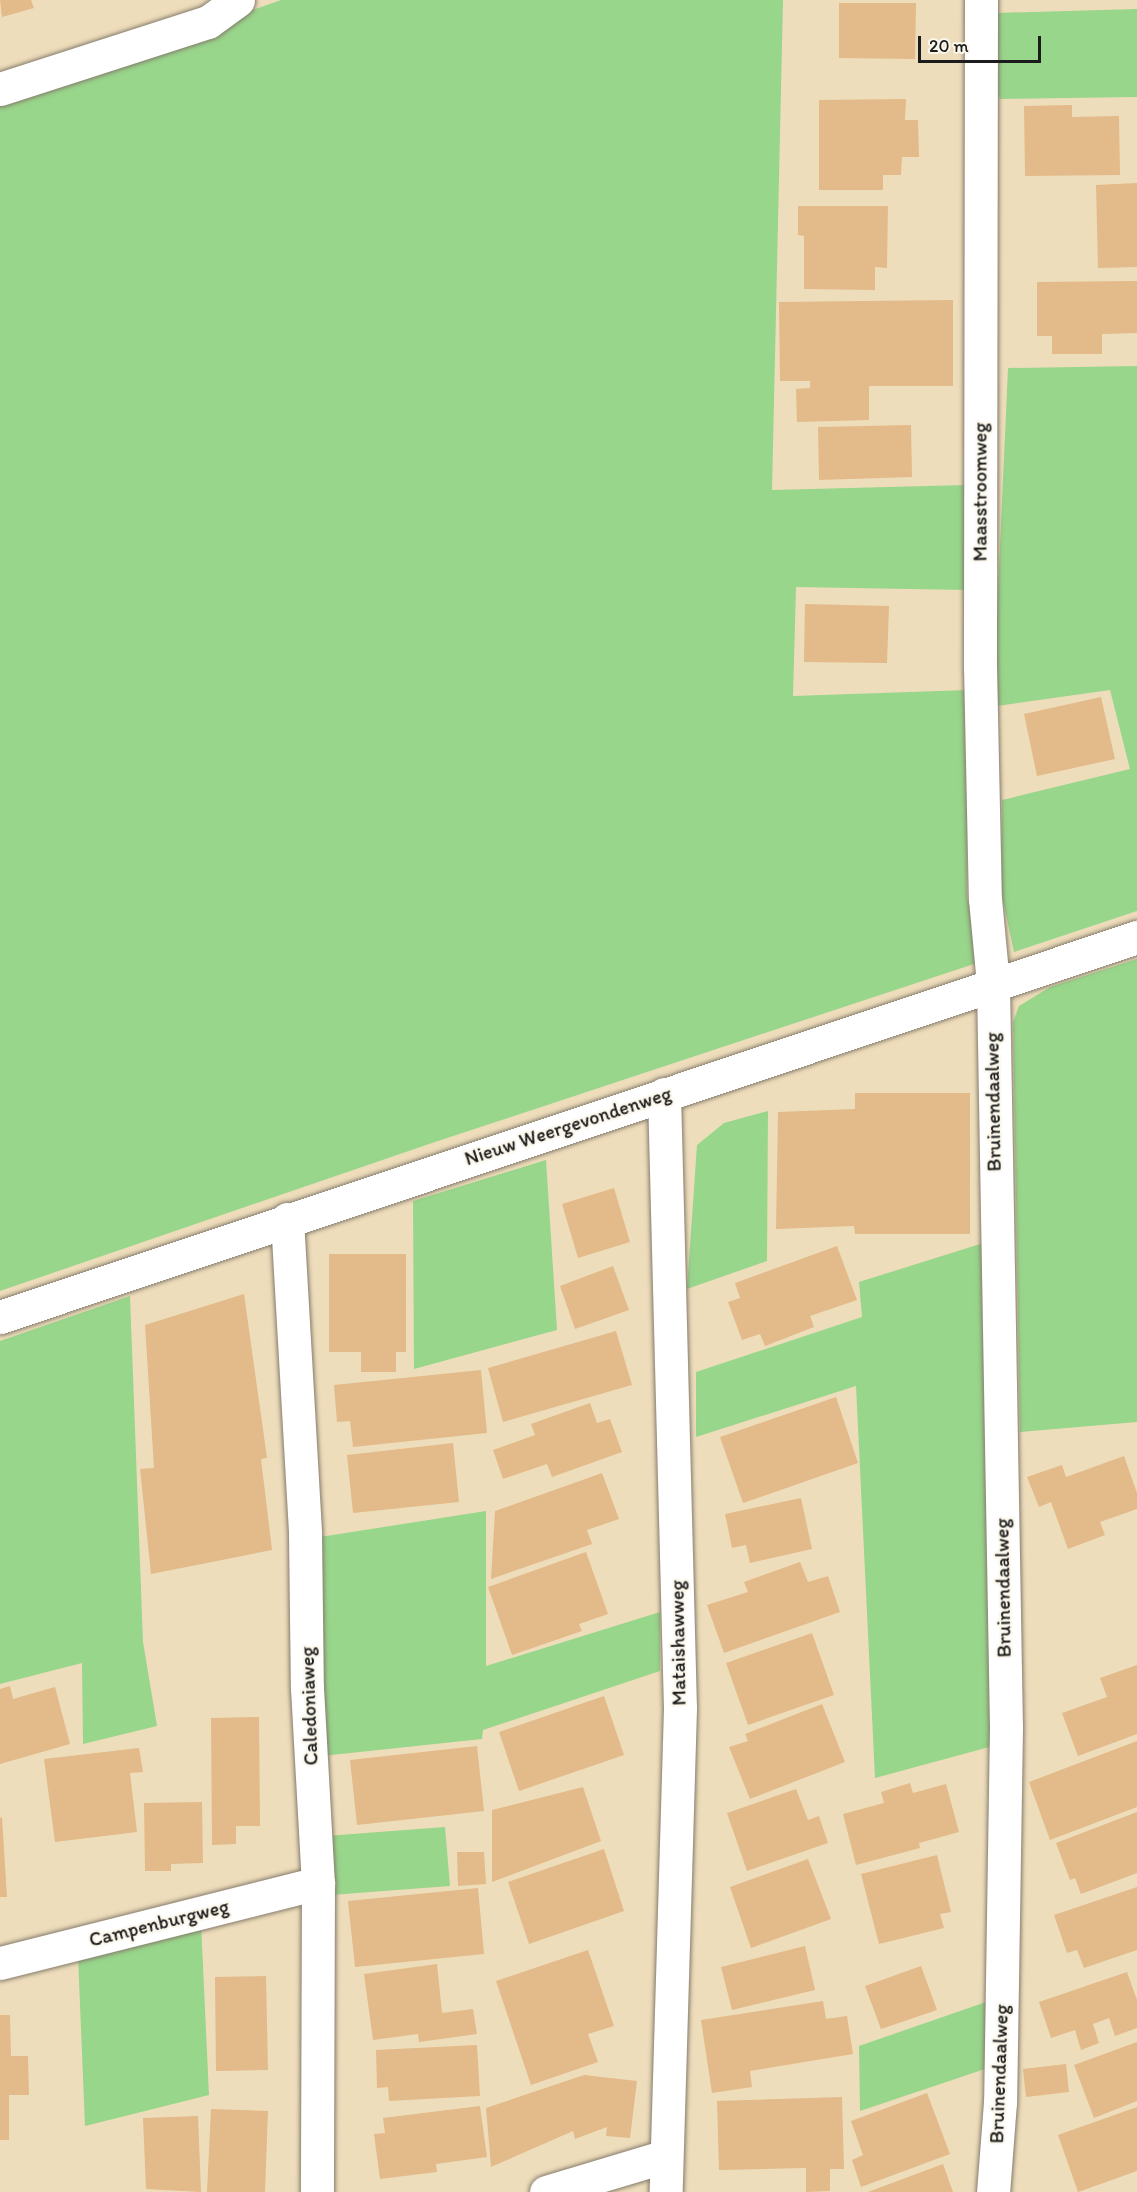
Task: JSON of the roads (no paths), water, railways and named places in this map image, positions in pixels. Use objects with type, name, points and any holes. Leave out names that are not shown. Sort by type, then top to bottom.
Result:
[{"type":"street","points":[[0,89],[208,22],[238,0]]},
{"type":"street","name":"Maasstroomweg","points":[[981,0],[980,666],[985,899],[993,984]]},
{"type":"street","name":"Nieuw Weergevondenweg","points":[[0,1317],[1137,937]]},
{"type":"street","name":"Bruinendaalweg","points":[[993,984],[1006,1727],[1000,2102],[993,2192]]},
{"type":"street","name":"Mataishawweg","points":[[664,1094],[680,1708],[666,2192]]},
{"type":"street","name":"Caledoniaweg","points":[[287,1220],[305,1533],[307,1688],[318,1883],[317,2192]]},
{"type":"street","name":"Campenburgweg","points":[[0,1963],[318,1883]]},
{"type":"street","points":[[546,2192],[666,2156]]}]
